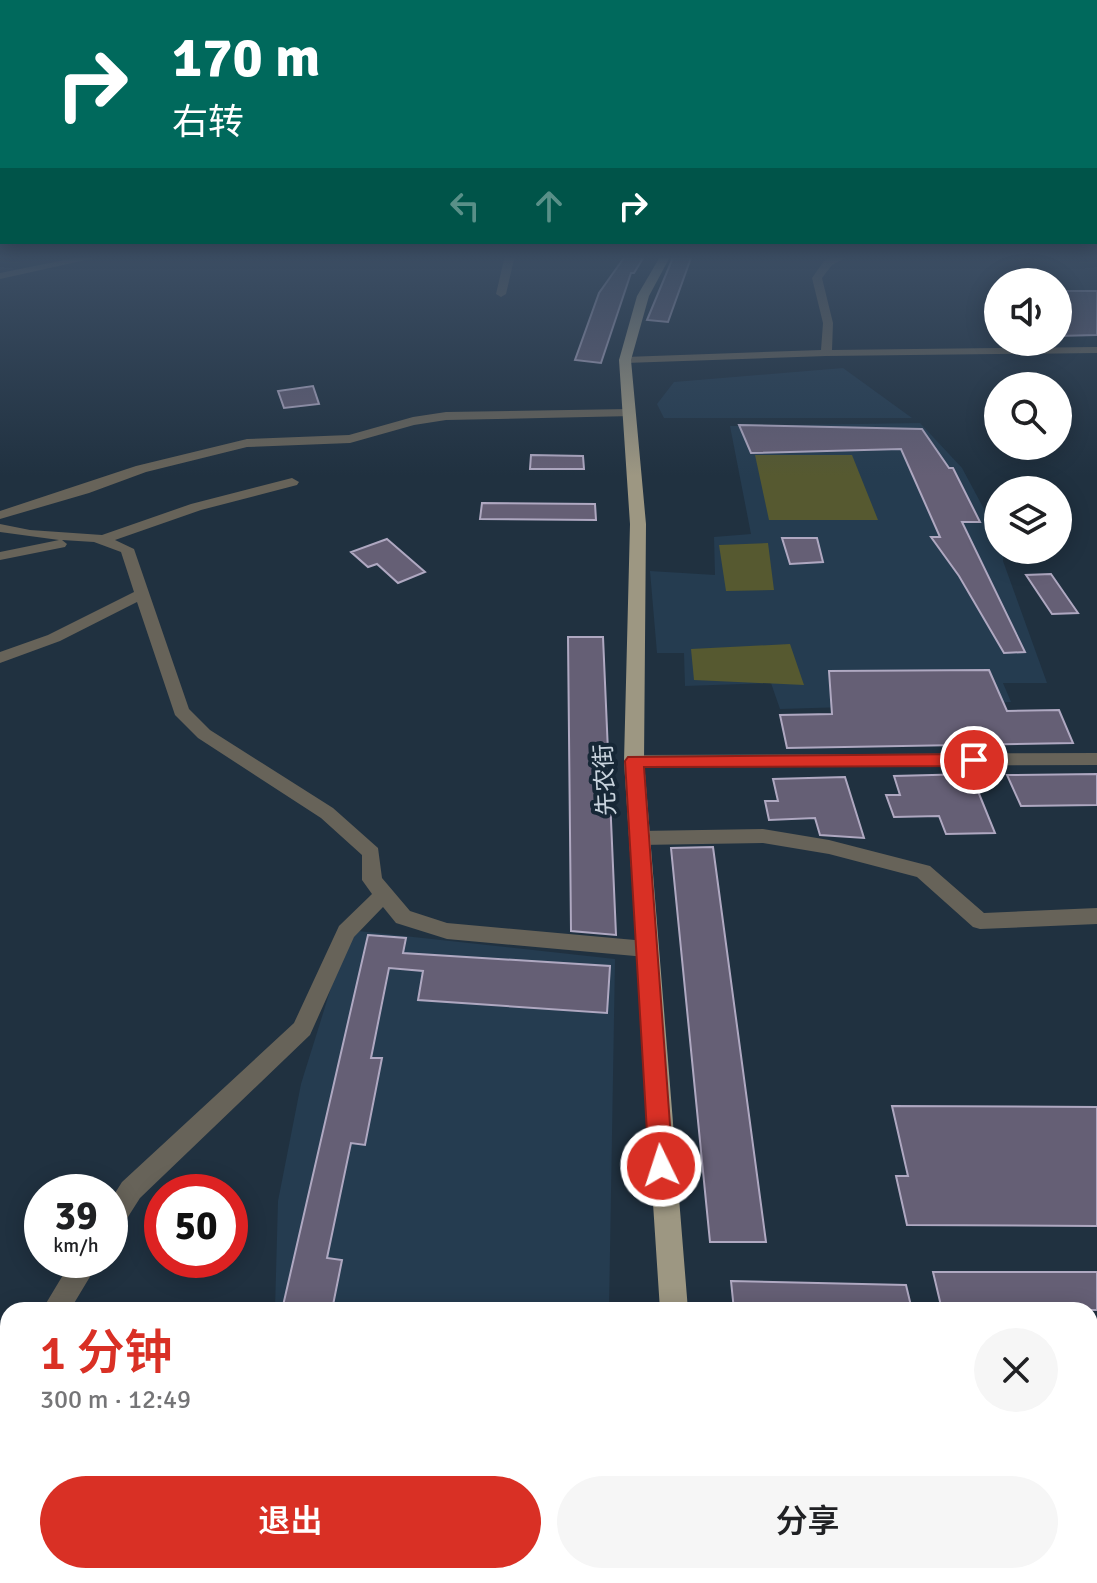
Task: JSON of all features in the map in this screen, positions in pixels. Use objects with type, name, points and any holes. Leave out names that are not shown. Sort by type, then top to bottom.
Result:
[{"type":"main road","name":"先农街","points":[[634,329],[625,360],[638,524],[634,761],[673,1302]]},
{"type":"street","points":[[826,353],[828,329]]},
{"type":"street","points":[[625,360],[826,353],[1096,351]]},
{"type":"street","points":[[0,515],[141,469],[247,443],[350,439],[413,421],[446,416],[629,413]]},
{"type":"street","points":[[102,540],[244,492],[292,482]]},
{"type":"street","points":[[0,528],[30,534],[102,540],[127,549],[181,711],[204,734],[327,813],[371,853],[372,880],[403,917],[447,931],[646,949]]},
{"type":"street","points":[[0,556],[58,544],[127,549]]},
{"type":"street","points":[[0,658],[54,638],[144,593]]},
{"type":"street","points":[[634,761],[1097,759]]},
{"type":"street","points":[[640,838],[763,836],[829,847],[923,871],[980,921],[1097,916]]},
{"type":"street","points":[[128,1195],[302,1029],[346,932],[384,894]]},
{"type":"street","points":[[60,1302],[75,1278]]},
{"type":"shaded area","points":[[843,368],[912,418],[664,418],[657,404],[674,382]]},
{"type":"shaded area","points":[[920,423],[962,468],[984,509],[984,564],[1004,564],[1047,683],[1003,683],[1011,702],[780,709],[771,683],[685,686],[684,653],[657,653],[650,571],[715,575],[714,537],[751,534],[730,426]]},
{"type":"shaded area","points":[[349,930],[615,959],[609,1302],[275,1302],[278,1201],[301,1084]]},
{"type":"green space","points":[[755,455],[852,455],[878,520],[769,520]]},
{"type":"green space","points":[[768,543],[774,590],[726,591],[719,545]]},
{"type":"green space","points":[[790,644],[804,685],[694,680],[691,649]]},
{"type":"building","points":[[586,329],[612,329],[601,363],[575,360]]},
{"type":"building","points":[[1072,329],[1097,329],[1097,335],[1072,336]]},
{"type":"building","points":[[313,386],[319,404],[284,408],[278,391]]},
{"type":"building","points":[[739,425],[922,429],[949,468],[953,468],[980,522],[962,522],[1025,652],[1004,653],[959,576],[931,537],[940,537],[901,449],[751,453]]},
{"type":"building","points":[[531,455],[583,456],[584,469],[530,469]]},
{"type":"building","points":[[482,503],[595,504],[596,520],[480,519]]},
{"type":"building","points":[[782,538],[817,538],[823,562],[790,564]]},
{"type":"building","points":[[387,539],[425,572],[398,583],[377,564],[368,567],[351,552]]},
{"type":"building","points":[[1051,574],[1078,613],[1052,614],[1026,575]]},
{"type":"building","points":[[568,637],[603,637],[616,935],[571,931]]},
{"type":"building","points":[[989,670],[1007,711],[1059,710],[1073,743],[787,748],[780,715],[832,714],[829,671]]},
{"type":"building","points":[[971,774],[995,833],[946,834],[939,816],[894,817],[886,795],[900,795],[894,776]]},
{"type":"building","points":[[1097,774],[1097,805],[1021,806],[1007,775]]},
{"type":"building","points":[[845,777],[864,838],[820,835],[815,818],[769,820],[765,801],[778,801],[773,779]]},
{"type":"building","points":[[713,847],[766,1242],[710,1242],[671,848]]},
{"type":"building","points":[[368,935],[406,938],[403,953],[610,966],[607,1013],[418,1000],[423,971],[389,968],[371,1058],[382,1058],[365,1145],[351,1143],[327,1258],[342,1260],[334,1302],[284,1302]]},
{"type":"building","points":[[892,1106],[1097,1107],[1097,1226],[907,1225],[896,1176],[908,1176]]},
{"type":"building","points":[[933,1272],[1097,1272],[1097,1302],[940,1302]]},
{"type":"building","points":[[731,1281],[906,1285],[910,1302],[733,1302]]},
{"type":"route","points":[[661,1166],[634,761],[974,760]]}]
